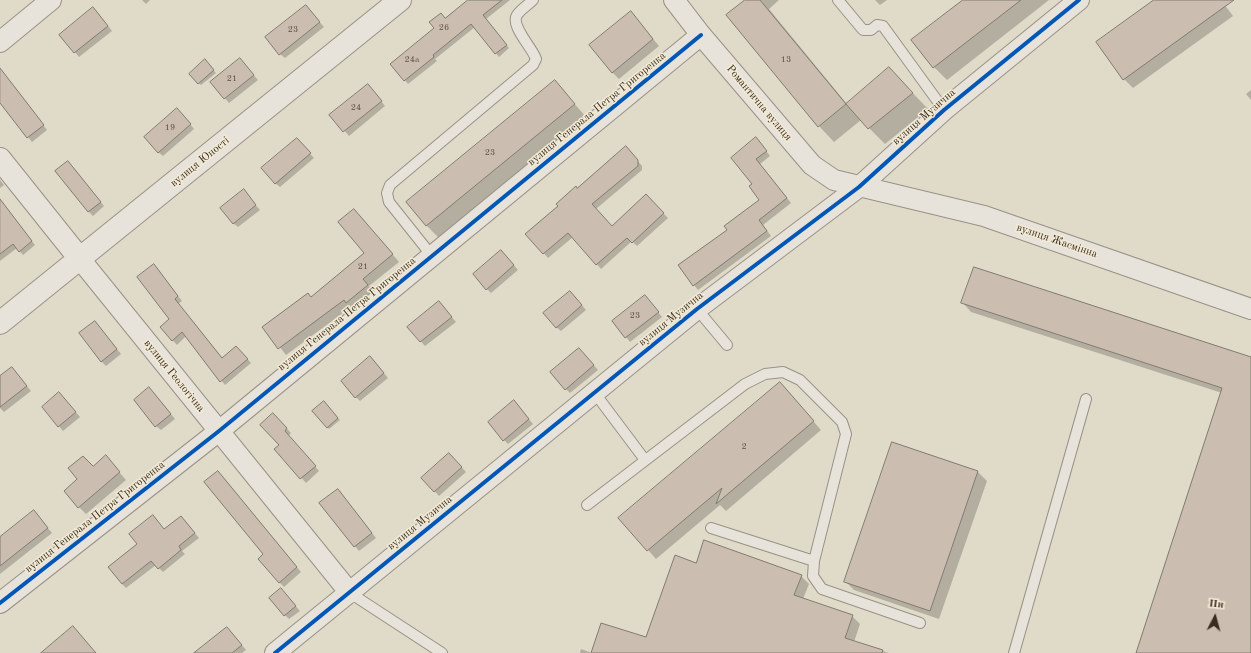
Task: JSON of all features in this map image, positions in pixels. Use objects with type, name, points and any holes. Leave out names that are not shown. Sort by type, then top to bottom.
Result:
[{"type":"street","points":[[0,42],[51,0]]},
{"type":"street","name":"вулиця Юності","points":[[0,323],[400,0]]},
{"type":"street","name":"Романтична вулиця","points":[[674,0],[812,165],[834,180],[859,187]]},
{"type":"street","name":"вулиця Музична","points":[[275,653],[697,309],[859,187],[944,110],[1079,0]]},
{"type":"street","name":"вулиця Генерала Петра Григоренка","points":[[0,603],[219,431],[702,35]]},
{"type":"street","name":"вулиця Геологічна","points":[[0,159],[350,593]]},
{"type":"street","name":"вулиця Жасмінна","points":[[859,187],[984,216],[1251,309]]},
{"type":"lane","points":[[432,256],[389,202],[387,193],[390,185],[533,65],[536,59],[534,53],[515,26],[515,20],[518,14],[533,0]]},
{"type":"lane","points":[[838,0],[863,30],[871,30],[877,25],[883,26],[944,110]]},
{"type":"lane","points":[[697,309],[727,345]]},
{"type":"lane","points":[[587,506],[745,384],[765,374],[783,372],[800,380],[842,422],[846,434],[814,561],[813,576],[822,589],[920,623]]},
{"type":"lane","points":[[594,392],[645,460]]},
{"type":"lane","points":[[1014,653],[1086,399]]},
{"type":"lane","points":[[711,528],[814,561]]},
{"type":"lane","points":[[350,593],[429,649],[442,653]]},
{"type":"building","points":[[468,0],[502,0],[483,15],[507,45],[495,54],[471,24],[404,81],[390,64],[434,28],[429,22],[441,13],[445,18]]},
{"type":"building","points":[[745,0],[760,0],[846,104],[818,127],[726,15]]},
{"type":"building","points":[[963,0],[1021,0],[933,68],[911,40]]},
{"type":"building","points":[[1154,0],[1234,0],[1123,80],[1096,42]]},
{"type":"building","points":[[306,5],[320,22],[279,55],[265,37]]},
{"type":"building","points":[[93,7],[108,26],[74,53],[59,35]]},
{"type":"building","points":[[631,11],[653,39],[612,73],[589,45]]},
{"type":"building","points":[[240,58],[254,75],[224,99],[210,82]]},
{"type":"building","points":[[205,59],[214,70],[198,84],[189,74]]},
{"type":"building","points":[[889,67],[913,93],[868,129],[846,104]]},
{"type":"building","points":[[0,68],[44,125],[27,138],[0,103]]},
{"type":"building","points":[[555,80],[575,104],[426,226],[406,202]]},
{"type":"building","points":[[368,84],[382,101],[343,132],[329,115]]},
{"type":"building","points":[[177,108],[191,124],[158,153],[144,137]]},
{"type":"building","points":[[756,137],[767,151],[756,159],[787,198],[759,220],[767,231],[693,286],[678,265],[727,230],[724,226],[759,200],[749,186],[752,184],[731,158]]},
{"type":"building","points":[[297,138],[311,153],[275,184],[261,168]]},
{"type":"building","points":[[626,146],[638,160],[638,166],[592,204],[612,226],[646,194],[664,213],[632,243],[627,238],[596,265],[568,233],[543,254],[525,234],[558,206],[556,204],[576,186],[577,188]]},
{"type":"building","points":[[68,161],[101,202],[88,212],[55,171]]},
{"type":"building","points":[[244,189],[256,205],[233,224],[220,208]]},
{"type":"building","points":[[0,199],[32,241],[19,252],[13,244],[0,254]]},
{"type":"building","points":[[354,209],[393,254],[363,279],[368,285],[346,303],[344,300],[278,349],[262,327],[308,293],[311,297],[364,253],[338,222]]},
{"type":"building","points":[[501,250],[514,265],[486,290],[473,274]]},
{"type":"building","points":[[154,264],[178,296],[175,299],[222,358],[236,346],[248,359],[220,382],[182,332],[172,341],[160,327],[169,319],[137,277]]},
{"type":"building","points":[[974,267],[1251,357],[1251,653],[1136,653],[1222,388],[961,303]]},
{"type":"building","points":[[570,291],[582,305],[556,328],[543,313]]},
{"type":"building","points":[[645,295],[659,312],[625,338],[612,321]]},
{"type":"building","points":[[439,301],[452,317],[420,342],[407,327]]},
{"type":"building","points":[[95,321],[117,349],[101,362],[79,333]]},
{"type":"building","points":[[579,348],[594,365],[565,390],[550,372]]},
{"type":"building","points":[[370,356],[384,373],[355,398],[341,381]]},
{"type":"building","points":[[12,367],[27,386],[0,407],[0,376]]},
{"type":"building","points":[[780,382],[814,421],[716,504],[722,488],[647,551],[618,518]]},
{"type":"building","points":[[149,387],[171,414],[155,427],[134,400]]},
{"type":"building","points":[[59,392],[76,412],[58,427],[42,407]]},
{"type":"building","points":[[514,400],[529,419],[503,441],[488,422]]},
{"type":"building","points":[[324,401],[338,418],[327,428],[312,411]]},
{"type":"building","points":[[273,413],[287,428],[285,431],[316,466],[300,479],[274,449],[279,445],[260,425]]},
{"type":"building","points":[[892,442],[978,471],[930,611],[844,582]]},
{"type":"building","points":[[449,453],[462,467],[434,492],[421,478]]},
{"type":"building","points":[[106,455],[120,472],[78,508],[64,491],[77,479],[68,468],[83,456],[93,466]]},
{"type":"building","points":[[218,471],[297,567],[279,583],[258,559],[263,554],[204,482]]},
{"type":"building","points":[[338,489],[372,533],[354,547],[319,503]]},
{"type":"building","points":[[34,510],[48,528],[0,566],[0,537]]},
{"type":"building","points":[[153,515],[164,529],[181,516],[195,533],[179,546],[181,550],[158,569],[151,561],[122,584],[108,567],[137,544],[129,534]]},
{"type":"building","points":[[704,540],[802,575],[794,595],[853,615],[845,638],[883,650],[882,653],[591,653],[601,623],[646,637],[675,555],[696,563]]},
{"type":"building","points":[[281,588],[296,606],[284,616],[269,598]]},
{"type":"building","points":[[73,626],[96,653],[41,653]]},
{"type":"building","points":[[227,627],[242,645],[232,653],[194,653]]},
{"type":"cycle path","points":[[275,653],[697,309],[859,187],[944,110],[1079,0]]},
{"type":"cycle path","points":[[0,603],[219,431],[701,35]]}]
